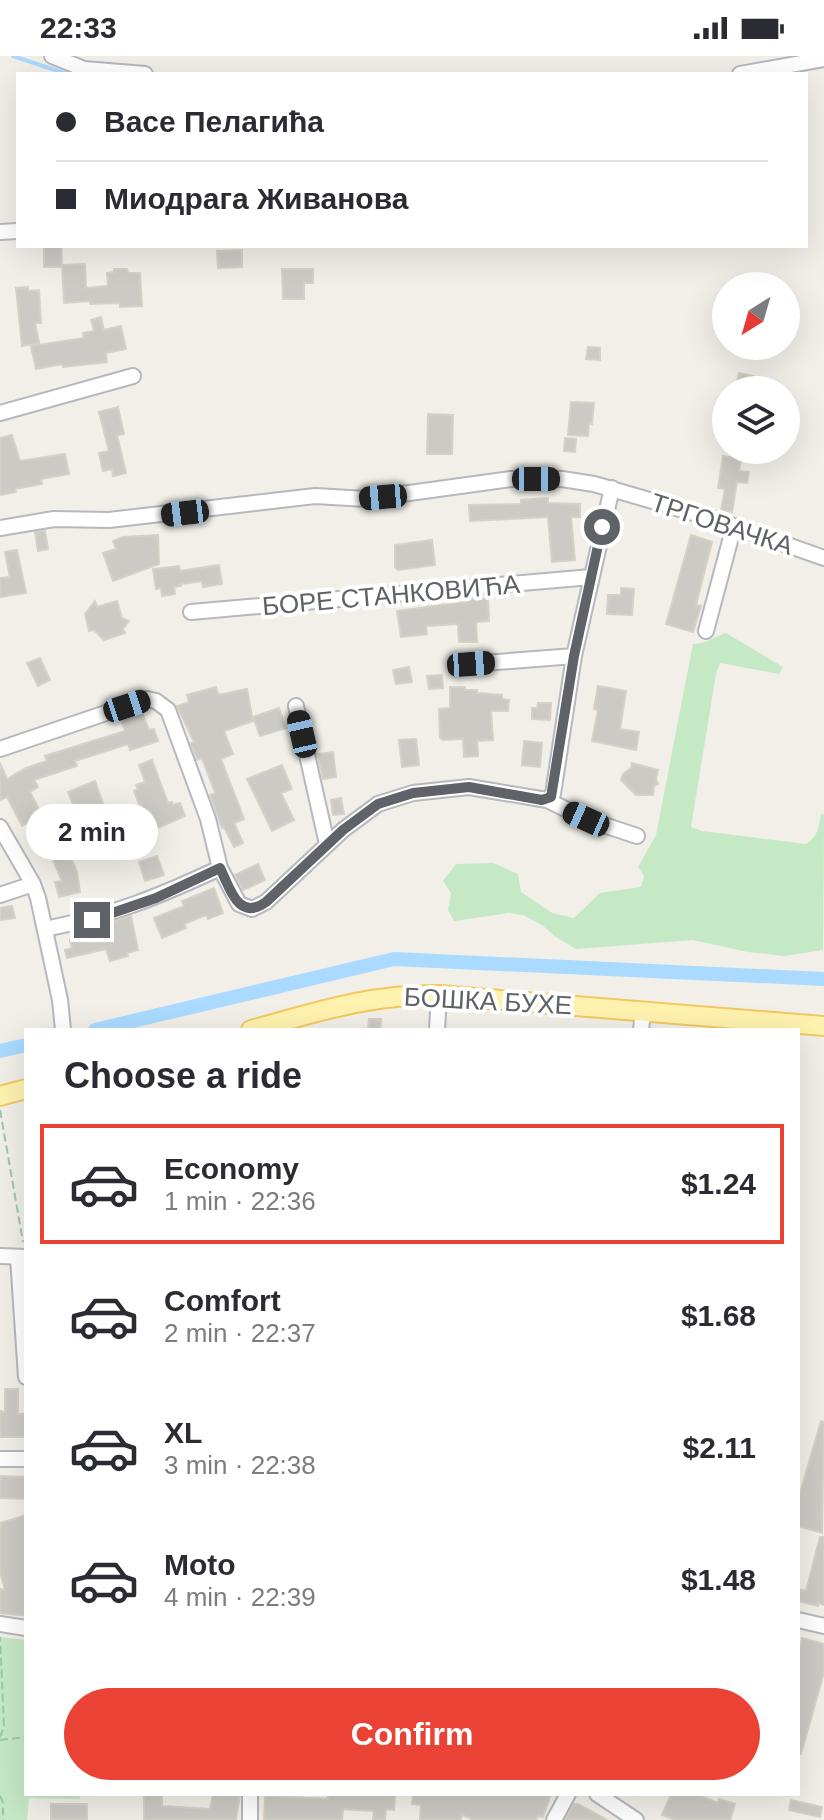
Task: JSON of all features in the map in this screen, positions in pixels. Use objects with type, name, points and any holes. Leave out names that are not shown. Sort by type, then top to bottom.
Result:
[{"type":"main road","name":"БОШКА БУХЕ","points":[[258,1028],[367,999],[404,995],[439,995],[642,1020],[824,1026]]},
{"type":"main road","points":[[0,1096],[24,1090]]},
{"type":"street","points":[[52,56],[84,69],[121,72]]},
{"type":"street","points":[[750,72],[817,58]]},
{"type":"street","points":[[0,413],[133,376]]},
{"type":"street","name":"ТРГОВАЧКА","points":[[0,528],[54,519],[121,519],[315,496],[383,497],[511,479],[562,479],[612,488],[824,558]]},
{"type":"street","points":[[547,800],[553,794],[574,656],[612,488]]},
{"type":"street","points":[[706,631],[734,526]]},
{"type":"street","name":"БОРЕ СТАНКОВИЋА","points":[[191,612],[591,577]]},
{"type":"street","points":[[471,664],[574,656]]},
{"type":"street","points":[[0,749],[147,699],[156,701],[168,710],[185,752],[208,819],[220,868],[239,904],[247,909],[256,909],[266,902],[327,844],[378,804],[413,793],[469,787],[547,800],[586,819],[637,836]]},
{"type":"street","points":[[296,706],[327,844]]},
{"type":"street","points":[[0,827],[33,884],[60,1000],[63,1028]]},
{"type":"street","points":[[45,929],[92,920],[126,909],[220,868]]},
{"type":"street","points":[[0,895],[33,884]]},
{"type":"street","points":[[437,1028],[439,995]]},
{"type":"street","points":[[0,1256],[23,1257],[24,1297]]},
{"type":"street","points":[[0,1459],[24,1459]]},
{"type":"street","points":[[800,1620],[824,1626]]},
{"type":"street","points":[[0,1624],[24,1628]]},
{"type":"street","points":[[250,1796],[250,1820]]},
{"type":"street","points":[[554,1820],[567,1796]]},
{"type":"street","points":[[600,1796],[636,1820]]},
{"type":"path","points":[[0,1109],[23,1257]]},
{"type":"path","points":[[0,1632],[4,1727],[0,1738],[24,1737]]},
{"type":"path","points":[[0,1796],[3,1820]]},
{"type":"green space","points":[[726,633],[783,667],[779,674],[720,663],[691,827],[806,844],[819,827],[821,814],[824,815],[823,950],[784,956],[693,940],[576,949],[523,915],[509,913],[454,921],[448,910],[451,893],[443,881],[456,864],[493,863],[518,874],[521,892],[552,913],[574,918],[600,893],[641,887],[644,876],[638,867],[656,835],[693,644]]},
{"type":"green space","points":[[0,1637],[24,1640],[24,1796],[79,1796],[80,1799],[29,1798],[27,1820],[0,1820]]},
{"type":"building","points":[[44,248],[61,248],[62,267],[44,267]]},
{"type":"building","points":[[242,250],[242,267],[218,268],[217,251]]},
{"type":"building","points":[[85,264],[86,288],[108,286],[107,273],[114,272],[114,269],[140,273],[142,306],[120,307],[120,303],[90,304],[90,301],[64,303],[62,265]]},
{"type":"building","points":[[282,269],[313,269],[313,283],[304,283],[304,299],[283,299]]},
{"type":"building","points":[[28,287],[28,291],[39,290],[41,323],[35,323],[39,343],[22,346],[16,288]]},
{"type":"building","points":[[101,317],[104,330],[121,326],[126,349],[106,353],[107,362],[63,367],[62,364],[36,369],[31,346],[84,338],[83,333],[94,331],[91,320]]},
{"type":"building","points":[[588,347],[600,348],[600,360],[586,359]]},
{"type":"building","points":[[571,402],[594,403],[588,436],[568,435]]},
{"type":"building","points":[[118,407],[124,434],[117,435],[126,473],[113,476],[112,469],[103,471],[99,453],[109,451],[99,412]]},
{"type":"building","points":[[428,414],[453,415],[452,454],[427,454]]},
{"type":"building","points":[[12,435],[20,461],[65,454],[69,474],[41,479],[42,484],[0,495],[0,438]]},
{"type":"building","points":[[565,438],[576,439],[575,452],[564,451]]},
{"type":"building","points":[[722,464],[740,464],[739,471],[749,472],[747,483],[737,482],[732,512],[721,510],[725,489],[718,488]]},
{"type":"building","points":[[548,498],[548,503],[580,504],[580,517],[571,517],[575,560],[552,562],[548,517],[470,521],[469,505],[521,504],[521,500]]},
{"type":"building","points":[[45,531],[48,549],[38,551],[35,532]]},
{"type":"building","points":[[158,535],[159,564],[113,581],[103,553],[116,549],[113,541],[123,537]]},
{"type":"building","points":[[691,535],[712,542],[696,605],[701,606],[693,632],[666,624]]},
{"type":"building","points":[[432,540],[435,565],[398,570],[395,567],[395,545]]},
{"type":"building","points":[[17,550],[26,593],[0,597],[0,578],[10,577],[5,552]]},
{"type":"building","points":[[219,565],[222,584],[203,587],[202,581],[181,584],[174,587],[175,594],[162,596],[161,588],[156,589],[153,569],[179,566],[180,571]]},
{"type":"building","points":[[621,588],[634,589],[632,615],[607,614],[608,595],[621,595]]},
{"type":"building","points":[[488,598],[489,621],[476,622],[477,642],[459,642],[458,624],[426,626],[427,634],[401,637],[397,611]]},
{"type":"building","points":[[95,601],[97,607],[117,601],[122,618],[129,621],[123,629],[125,633],[104,640],[94,630],[89,631],[85,614]]},
{"type":"building","points":[[40,658],[50,680],[38,686],[27,663]]},
{"type":"building","points":[[409,667],[412,682],[396,684],[393,670]]},
{"type":"building","points":[[442,675],[443,688],[429,689],[427,676]]},
{"type":"building","points":[[598,686],[626,691],[620,729],[639,732],[636,750],[592,741],[598,710],[594,709]]},
{"type":"building","points":[[216,687],[218,695],[247,689],[253,721],[224,731],[233,754],[221,759],[244,819],[234,823],[243,843],[234,847],[222,828],[210,795],[215,793],[202,758],[197,760],[191,743],[194,742],[177,706],[189,702],[187,695]]},
{"type":"building","points":[[450,687],[502,695],[502,699],[509,700],[508,711],[491,711],[493,740],[477,741],[478,756],[464,757],[463,739],[440,738],[439,709],[450,708]]},
{"type":"building","points":[[538,703],[551,703],[550,720],[532,719],[532,708],[537,708]]},
{"type":"building","points":[[279,708],[286,728],[260,736],[253,717]]},
{"type":"building","points":[[142,712],[149,730],[154,729],[158,741],[130,750],[128,744],[75,761],[77,766],[34,780],[38,787],[30,792],[42,815],[22,826],[7,797],[0,800],[0,763],[7,779],[47,761],[45,756],[125,731],[121,720]]},
{"type":"building","points":[[416,739],[419,765],[402,767],[399,740]]},
{"type":"building","points":[[524,741],[542,743],[540,767],[522,765]]},
{"type":"building","points":[[333,752],[336,777],[323,779],[317,754]]},
{"type":"building","points":[[152,760],[168,803],[180,803],[185,816],[151,831],[134,791],[138,789],[136,785],[145,782],[139,765]]},
{"type":"building","points":[[632,763],[658,770],[658,784],[654,786],[653,795],[636,795],[621,780]]},
{"type":"building","points":[[282,765],[292,789],[281,793],[294,820],[272,831],[247,779]]},
{"type":"building","points":[[95,781],[117,843],[106,846],[94,814],[79,820],[68,792]]},
{"type":"building","points":[[341,798],[344,814],[333,815],[331,800]]},
{"type":"building","points":[[69,853],[77,872],[80,892],[59,897],[55,882],[62,881],[53,860]]},
{"type":"building","points":[[157,856],[164,875],[145,881],[139,862]]},
{"type":"building","points":[[258,864],[265,880],[243,890],[235,875]]},
{"type":"building","points":[[214,888],[223,913],[208,919],[206,915],[184,924],[186,928],[162,938],[154,918],[184,906],[182,901]]},
{"type":"building","points":[[12,906],[15,918],[0,920],[0,908]]},
{"type":"building","points":[[131,916],[138,950],[110,961],[106,949],[67,958],[65,950],[72,948],[70,940],[91,935],[93,942],[113,937],[109,923]]},
{"type":"building","points":[[369,1019],[381,1019],[380,1028],[368,1028]]},
{"type":"building","points":[[5,1389],[18,1389],[18,1414],[24,1414],[24,1437],[0,1437],[0,1411],[5,1412]]},
{"type":"building","points":[[821,1421],[824,1422],[822,1533],[800,1527],[800,1493]]},
{"type":"building","points":[[0,1476],[24,1477],[24,1499],[0,1498]]},
{"type":"building","points":[[24,1516],[24,1616],[0,1613],[0,1589],[5,1590],[0,1572],[0,1523]]},
{"type":"building","points":[[820,1537],[824,1537],[824,1605],[800,1602],[800,1590],[806,1591]]},
{"type":"building","points":[[802,1638],[824,1644],[824,1672],[801,1754],[800,1754]]},
{"type":"building","points":[[144,1796],[162,1796],[162,1806],[210,1809],[213,1796],[240,1796],[236,1820],[144,1820]]},
{"type":"building","points":[[265,1796],[328,1799],[328,1796],[395,1796],[394,1810],[386,1809],[385,1820],[373,1820],[374,1811],[343,1809],[342,1820],[264,1820]]},
{"type":"building","points":[[413,1796],[550,1796],[543,1817],[538,1816],[536,1820],[475,1820],[462,1815],[461,1820],[420,1820],[421,1805],[412,1804]]},
{"type":"building","points":[[670,1796],[701,1796],[718,1803],[719,1799],[735,1804],[730,1820],[676,1820],[662,1815]]},
{"type":"building","points":[[791,1800],[822,1807],[820,1817],[789,1810]]},
{"type":"building","points":[[51,1804],[87,1804],[87,1820],[51,1820]]},
{"type":"building","points":[[574,1804],[578,1804],[607,1820],[565,1820]]},
{"type":"waterway","points":[[13,56],[61,72]]},
{"type":"waterway","points":[[103,1028],[394,959],[824,979]]},
{"type":"waterway","points":[[0,1051],[24,1045]]},
{"type":"route","points":[[92,920],[156,898],[220,868],[239,904],[247,909],[256,909],[343,830],[378,804],[413,793],[469,787],[542,800],[551,797],[574,656],[602,527]]}]
